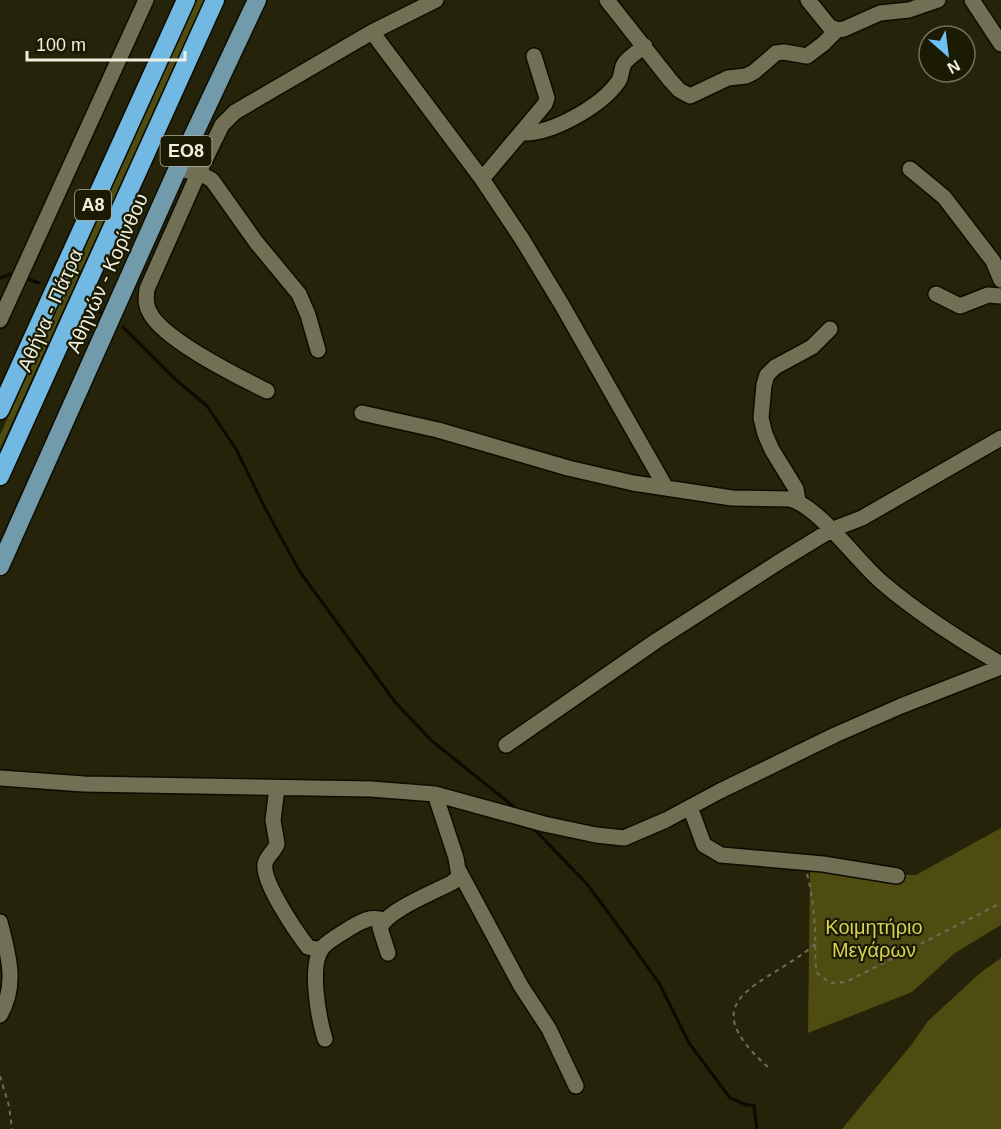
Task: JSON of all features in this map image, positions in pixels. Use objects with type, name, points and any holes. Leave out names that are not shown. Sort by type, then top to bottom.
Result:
[{"type":"highway","name":"Αθήνα - Πάτρα","points":[[0,410],[186,0]]},
{"type":"highway","name":"Αθήνα - Πάτρα","points":[[0,476],[215,0]]},
{"type":"main road","name":"Αθηνών - Κορίνθου","points":[[0,566],[178,168],[257,0]]},
{"type":"street","points":[[0,320],[146,0]]},
{"type":"street","points":[[267,391],[224,369],[166,333],[148,311],[147,289],[198,174],[222,125],[229,117],[372,32],[436,0]]},
{"type":"street","points":[[607,0],[679,90],[690,96],[728,78],[746,76],[776,53],[807,56],[837,30]]},
{"type":"street","points":[[807,0],[829,27],[837,30],[880,13],[909,10],[938,0]]},
{"type":"street","points":[[972,0],[1001,44]]},
{"type":"street","points":[[372,32],[483,179],[562,305],[666,488]]},
{"type":"street","points":[[521,133],[536,133],[544,130],[568,120],[599,101],[619,81],[624,64],[645,46]]},
{"type":"street","points":[[483,179],[545,104],[547,98],[534,56]]},
{"type":"street","points":[[178,168],[212,180],[256,242],[298,294],[308,315],[318,350]]},
{"type":"street","points":[[910,169],[944,197],[993,261],[1001,280]]},
{"type":"street","points":[[936,294],[960,306],[988,296],[1001,296]]},
{"type":"street","points":[[798,501],[796,489],[765,434],[761,418],[764,385],[767,375],[775,367],[812,347],[830,330]]},
{"type":"street","points":[[362,413],[438,430],[568,468],[633,483],[732,498],[790,498],[798,501],[831,530],[881,582],[917,612],[1001,666]]},
{"type":"street","points":[[506,744],[656,641],[831,530],[862,518],[1001,438]]},
{"type":"street","points":[[0,778],[84,784],[371,789],[435,794],[544,824],[596,835],[624,838],[836,735],[1001,666]]},
{"type":"street","points":[[277,788],[273,819],[277,844],[265,863],[265,869],[291,926],[308,947],[321,950]]},
{"type":"street","points":[[388,953],[380,928],[384,920],[453,882],[459,876],[435,794]]},
{"type":"street","points":[[690,807],[704,845],[721,855],[803,862],[897,876]]},
{"type":"street","points":[[458,869],[521,986],[549,1029],[576,1086]]},
{"type":"street","points":[[325,1039],[318,1012],[317,966],[321,950],[329,942],[365,920],[374,917],[384,920]]},
{"type":"street","points":[[0,922],[10,963],[10,981],[6,1003],[0,1015]]},
{"type":"path","points":[[803,862],[810,888],[815,944],[814,959],[817,973],[830,983],[846,982],[1001,903]]},
{"type":"path","points":[[768,1067],[751,1052],[735,1031],[734,1015],[737,1002],[750,988],[801,956],[815,944]]},
{"type":"path","points":[[0,1076],[9,1106],[12,1129]]},
{"type":"green space","points":[[197,0],[204,0],[0,449],[0,435]]},
{"type":"green space","name":"Κοιμητήριο Μεγάρων","points":[[1001,828],[1001,925],[955,953],[912,992],[808,1033],[810,871],[847,875],[916,875]]},
{"type":"green space","points":[[1001,958],[1001,1129],[842,1129],[912,1044],[928,1021],[980,973]]},
{"type":"waterway","points":[[0,278],[15,275]]},
{"type":"waterway","points":[[25,278],[39,283]]},
{"type":"waterway","points":[[96,310],[102,313]]},
{"type":"waterway","points":[[123,327],[175,379],[207,406],[236,449],[300,572],[395,702],[432,741],[518,810]]},
{"type":"waterway","points":[[533,828],[587,884],[624,934],[659,983],[689,1043],[730,1098],[747,1105],[754,1105],[757,1129]]}]
